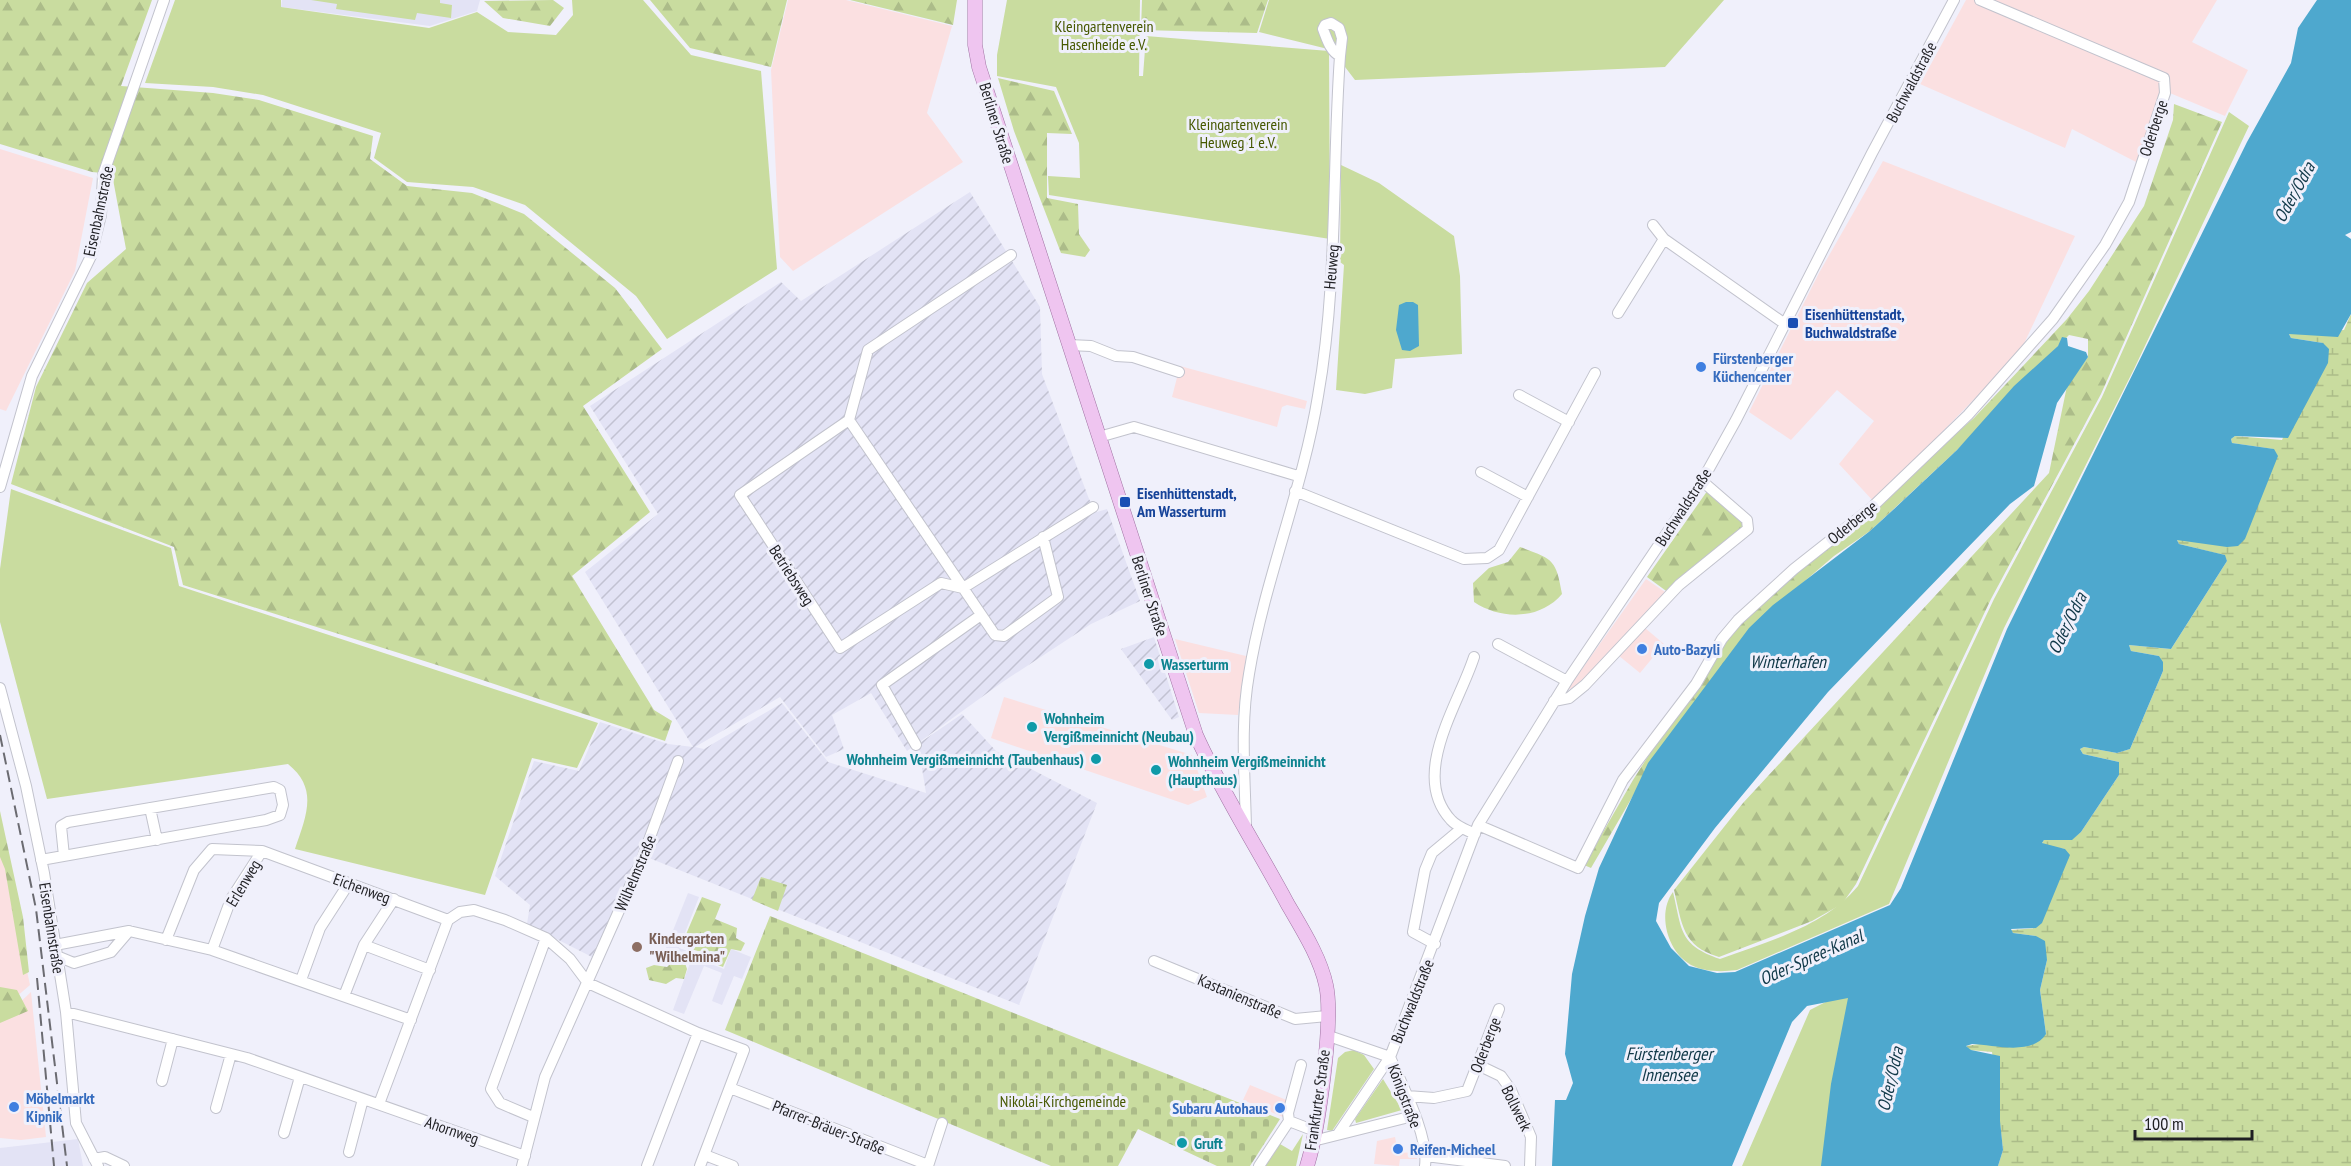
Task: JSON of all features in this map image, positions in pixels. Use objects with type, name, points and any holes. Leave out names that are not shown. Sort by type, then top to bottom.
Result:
[{"type":"main road","name":"Berliner Straße","points":[[975,0],[975,45],[979,67],[1196,735],[1218,783],[1246,828],[1318,963],[1327,986],[1326,1035]]},
{"type":"main road","name":"Frankfurter Straße","points":[[1306,1166],[1314,1136],[1326,1035]]},
{"type":"street","name":"Eisenbahnstraße","points":[[0,487],[32,376],[91,256],[101,215],[103,175],[164,0]]},
{"type":"street","name":"Buchwaldstraße","points":[[1338,1134],[1390,1057],[1477,830],[1505,777],[1702,481],[1736,420],[1954,0]]},
{"type":"street","name":"Oderberge","points":[[1477,830],[1578,868],[1623,780],[1696,684],[1722,639],[1738,620],[1794,569],[1870,509],[1952,431],[2028,351],[2105,244],[2129,202],[2165,93],[2164,78],[1980,0]]},
{"type":"street","name":"Heuweg","points":[[1246,828],[1242,724],[1249,672],[1318,396],[1333,252],[1334,141],[1340,56]]},
{"type":"street","points":[[1653,225],[1664,239],[1785,324]]},
{"type":"street","points":[[1618,313],[1664,239]]},
{"type":"street","points":[[1011,255],[868,350],[849,420],[995,635],[1004,636],[1058,597],[1043,537]]},
{"type":"street","points":[[1069,345],[1090,346],[1116,356],[1133,357],[1179,372]]},
{"type":"street","points":[[1295,491],[1464,559],[1475,561],[1487,558],[1499,550],[1595,373]]},
{"type":"street","points":[[1519,395],[1569,422]]},
{"type":"street","name":"Betriebsweg","points":[[849,420],[740,495],[840,648],[941,583],[963,588]]},
{"type":"street","points":[[1099,437],[1134,427],[1298,476]]},
{"type":"street","points":[[1481,472],[1528,497]]},
{"type":"street","points":[[1554,701],[1569,698],[1585,685],[1679,585],[1749,530],[1747,520],[1702,481]]},
{"type":"street","points":[[963,588],[1094,507]]},
{"type":"street","points":[[916,745],[882,685],[981,615]]},
{"type":"street","points":[[1498,644],[1567,681]]},
{"type":"street","points":[[1474,657],[1468,675],[1452,705],[1436,761],[1434,788],[1452,821],[1462,828],[1477,830]]},
{"type":"street","name":"Eisenbahnstraße","points":[[0,688],[26,786],[41,860],[66,1012],[76,1123],[96,1162]]},
{"type":"street","name":"Wilhelmstraße","points":[[523,1161],[545,1077],[642,859],[678,761]]},
{"type":"street","points":[[41,860],[157,840],[266,820],[280,815],[283,805],[280,790],[274,787],[68,822],[61,826],[64,856]]},
{"type":"street","points":[[150,808],[157,840]]},
{"type":"street","name":"Buchwaldstraße","points":[[1434,944],[1413,932],[1425,870],[1432,853],[1448,837],[1462,828]]},
{"type":"street","name":"Eichenweg","points":[[166,940],[194,870],[212,849],[262,851],[448,920]]},
{"type":"street","name":"Erlenweg","points":[[212,950],[231,899],[262,851]]},
{"type":"street","points":[[302,980],[320,928],[349,883]]},
{"type":"street","points":[[344,996],[364,945],[394,900]]},
{"type":"street","points":[[378,1104],[448,920],[460,912],[474,910],[505,920],[546,938],[570,959],[588,983],[698,1033],[744,1050],[700,1166]]},
{"type":"street","points":[[56,951],[75,963],[111,951],[129,931]]},
{"type":"street","points":[[56,951],[129,931],[212,950],[411,1020]]},
{"type":"street","points":[[533,1117],[500,1104],[490,1089],[546,938]]},
{"type":"street","points":[[364,945],[430,969]]},
{"type":"street","name":"Kastanienstraße","points":[[1154,961],[1295,1019],[1327,1016]]},
{"type":"street","name":"Oderberge","points":[[1407,1096],[1434,1098],[1467,1091],[1499,1009]]},
{"type":"street","name":"Ahornweg","points":[[66,1012],[231,1054],[378,1104],[523,1161]]},
{"type":"street","points":[[647,1166],[698,1033]]},
{"type":"street","name":"Königstraße","points":[[1326,1035],[1390,1057],[1407,1096],[1425,1161]]},
{"type":"street","points":[[162,1081],[173,1039]]},
{"type":"street","points":[[216,1108],[231,1054]]},
{"type":"street","points":[[1259,1166],[1289,1121],[1288,1113],[1301,1065]]},
{"type":"street","name":"Bollwerk","points":[[1478,1065],[1501,1076],[1511,1090],[1532,1137],[1530,1166]]},
{"type":"street","points":[[284,1133],[300,1077]]},
{"type":"street","name":"Pfarrer-Bräuer-Straße","points":[[730,1088],[928,1166]]},
{"type":"street","points":[[349,1152],[363,1099]]},
{"type":"street","points":[[1289,1121],[1314,1136],[1338,1134],[1413,1116]]},
{"type":"street","points":[[928,1166],[942,1123]]},
{"type":"street","points":[[705,1155],[733,1166]]},
{"type":"street","points":[[96,1162],[105,1157],[124,1166]]},
{"type":"street","points":[[1425,1161],[1505,1166]]},
{"type":"shaded area","points":[[282,0],[480,0],[477,11],[430,26],[281,7]]},
{"type":"shaded area","points":[[788,0],[846,0],[952,26],[927,113],[963,162],[793,271],[780,257],[771,70]]},
{"type":"shaded area","points":[[1966,0],[2217,0],[2192,42],[2248,70],[2225,116],[2165,91],[2136,162],[2072,129],[2065,148],[1920,84]]},
{"type":"shaded area","points":[[0,149],[93,178],[75,271],[6,411],[0,409]]},
{"type":"shaded area","points":[[1883,161],[2075,236],[2020,352],[1874,502],[1839,464],[1874,421],[1837,390],[1791,440],[1749,412],[1819,273]]},
{"type":"shaded area","points":[[970,192],[1040,307],[1042,374],[1089,499],[1097,512],[1107,509],[1140,601],[1091,624],[1004,681],[907,751],[871,693],[832,715],[844,749],[826,757],[780,697],[695,747],[704,749],[782,703],[828,762],[926,793],[918,744],[962,714],[996,751],[1097,803],[1019,1005],[639,854],[592,957],[527,924],[530,905],[495,876],[534,761],[579,771],[600,722],[668,744],[693,747],[585,572],[658,514],[590,406],[781,282],[801,301]]},
{"type":"shaded area","points":[[1180,366],[1307,401],[1305,409],[1287,405],[1282,407],[1277,427],[1172,397]]},
{"type":"shaded area","points":[[1646,579],[1668,594],[1645,628],[1664,644],[1640,673],[1613,651],[1582,684],[1567,690]]},
{"type":"shaded area","points":[[1154,637],[1179,717],[1172,720],[1121,649]]},
{"type":"shaded area","points":[[1175,639],[1246,656],[1238,715],[1199,713]]},
{"type":"shaded area","points":[[1004,697],[1192,755],[1207,797],[1188,805],[991,738]]},
{"type":"shaded area","points":[[0,844],[30,985],[0,1011]]},
{"type":"shaded area","points":[[688,893],[699,897],[679,948],[708,958],[706,962],[724,969],[731,949],[751,957],[742,979],[734,976],[722,1005],[712,1001],[722,973],[704,966],[684,1014],[673,1010],[690,963],[664,953]]},
{"type":"shaded area","points":[[31,992],[46,1137],[21,1140],[0,1138],[0,1021]]},
{"type":"shaded area","points":[[1250,1085],[1289,1101],[1283,1117],[1243,1100]]},
{"type":"shaded area","points":[[1395,1137],[1398,1153],[1417,1152],[1417,1159],[1400,1159],[1399,1166],[1374,1164],[1377,1141]]},
{"type":"shaded area","points":[[78,1139],[83,1166],[0,1166],[0,1148]]},
{"type":"green space","points":[[0,0],[152,0],[121,86],[213,93],[259,100],[373,136],[370,159],[407,186],[472,193],[524,214],[615,288],[662,349],[583,406],[650,512],[572,576],[654,710],[672,721],[665,741],[437,665],[183,585],[174,547],[11,484],[36,387],[87,283],[126,249],[112,174],[92,172],[0,144]]},
{"type":"green space","points":[[175,0],[281,0],[281,7],[429,28],[477,12],[508,32],[556,35],[573,15],[572,0],[643,0],[691,55],[761,71],[777,269],[667,339],[636,296],[525,205],[473,187],[407,182],[374,158],[381,133],[263,95],[213,87],[145,83]]},
{"type":"green space","points":[[311,0],[440,0],[440,3],[452,5],[451,18],[417,13],[415,20],[336,9],[337,4]]},
{"type":"green space","points":[[553,0],[564,8],[550,26],[503,18],[484,1]]},
{"type":"green space","points":[[650,0],[787,0],[771,67],[690,48]]},
{"type":"green space","points":[[850,0],[957,0],[953,25]]},
{"type":"green space","name":"Kleingartenverein Heuweg 1 e.V.","points":[[1007,0],[1140,0],[1139,76],[1143,76],[1146,36],[1329,51],[1330,239],[1049,195],[1048,176],[1080,178],[1079,143],[1056,87],[997,76],[997,55]]},
{"type":"green space","points":[[1142,0],[1268,0],[1257,33],[1141,30]]},
{"type":"green space","points":[[1269,0],[1724,0],[1665,67],[1355,80],[1332,50],[1259,32]]},
{"type":"green space","points":[[998,78],[1054,91],[1072,134],[1047,133],[1047,198],[1078,204],[1079,234],[1090,250],[1085,257],[1061,253],[1014,131]]},
{"type":"green space","points":[[2174,104],[2222,122],[2101,394],[1991,599],[1856,884],[1842,904],[1812,921],[1719,957],[1697,947],[1682,923],[1674,890],[1743,803],[2049,473],[2067,386],[2088,357],[2088,339],[2069,335],[1957,450],[1870,531],[1834,556],[1750,628],[1655,758],[1591,868],[1584,865],[1633,780],[1734,621],[1974,418],[2067,319],[2089,291],[2144,206],[2173,120]]},
{"type":"green space","points":[[2229,112],[2249,126],[2134,369],[2004,628],[1889,904],[1737,970],[1714,971],[1691,965],[1676,951],[1667,932],[1666,910],[1673,892],[1681,926],[1689,942],[1707,954],[1720,959],[1776,939],[1812,922],[1829,912],[1858,886],[1994,599],[2102,397]]},
{"type":"green space","points":[[1341,165],[1379,183],[1454,236],[1460,276],[1462,354],[1395,359],[1392,388],[1365,394],[1336,390],[1344,265],[1340,262]]},
{"type":"green space","points":[[2351,314],[2351,1166],[1998,1166],[2003,1150],[1992,1052],[1970,1050],[1966,1046],[2046,1034],[2040,990],[2047,960],[2036,936],[2013,933],[2011,930],[2036,928],[2065,849],[2046,846],[2042,843],[2044,840],[2071,840],[2081,832],[2119,775],[2119,762],[2083,754],[2080,749],[2084,747],[2117,753],[2130,749],[2163,671],[2159,656],[2131,651],[2129,645],[2171,649],[2227,561],[2224,555],[2179,544],[2177,540],[2273,449],[2232,443],[2231,439],[2235,436],[2282,440],[2323,343],[2291,338],[2289,334],[2344,330]]},
{"type":"green space","points":[[1710,487],[1746,525],[1669,593],[1647,577]]},
{"type":"green space","points":[[11,489],[171,548],[179,586],[598,723],[577,768],[532,758],[485,895],[295,849],[306,814],[307,793],[298,773],[288,764],[47,799],[0,622],[0,569]]},
{"type":"green space","points":[[1520,547],[1540,554],[1551,562],[1558,574],[1562,594],[1553,603],[1532,613],[1496,612],[1474,602],[1473,583],[1489,568],[1508,562]]},
{"type":"green space","points":[[0,811],[23,917],[29,972],[23,975],[5,869],[0,857]]},
{"type":"green space","points":[[761,877],[787,885],[778,911],[752,900]]},
{"type":"green space","points":[[702,897],[721,904],[715,919],[737,928],[736,938],[745,943],[741,951],[731,949],[723,967],[708,961],[710,956],[708,954],[681,946]]},
{"type":"green space","name":"Nikolai-Kirchgemeinde","points":[[770,916],[1280,1119],[1250,1166],[1217,1166],[1138,1129],[1118,1166],[1051,1166],[725,1030]]},
{"type":"green space","points":[[678,960],[685,963],[687,969],[684,979],[676,978],[666,984],[649,980],[646,968],[654,965],[667,967],[673,961]]},
{"type":"green space","points":[[0,987],[17,990],[28,1011],[0,1023]]},
{"type":"green space","points":[[1847,991],[1856,999],[1824,1166],[1742,1166],[1810,1010]]},
{"type":"green space","points":[[1354,1050],[1364,1055],[1374,1069],[1332,1131],[1327,1130],[1338,1058],[1345,1052]]},
{"type":"green space","points":[[1383,1079],[1402,1110],[1356,1123],[1355,1119]]},
{"type":"green space","points":[[1303,1134],[1296,1166],[1265,1166],[1280,1144],[1292,1151]]},
{"type":"water","points":[[2317,0],[2351,0],[2351,232],[2345,235],[2351,239],[2351,314],[2338,337],[2289,334],[2291,338],[2323,343],[2329,349],[2328,363],[2288,438],[2235,436],[2231,439],[2232,443],[2274,449],[2278,456],[2245,539],[2238,546],[2227,547],[2177,540],[2179,544],[2225,555],[2227,561],[2171,649],[2129,645],[2131,651],[2159,656],[2163,662],[2163,671],[2130,749],[2117,753],[2084,747],[2080,749],[2083,754],[2119,762],[2119,775],[2081,832],[2072,840],[2044,840],[2042,843],[2065,849],[2070,855],[2042,923],[2036,928],[2011,929],[2013,933],[2036,936],[2045,941],[2047,960],[2040,990],[2046,1034],[2040,1041],[2022,1047],[1972,1044],[1966,1046],[1971,1050],[2000,1056],[2000,1121],[2003,1150],[1998,1166],[1821,1166],[1831,1084],[1848,998],[1807,1006],[1792,1022],[1732,1166],[1552,1166],[1555,1100],[1566,1100],[1573,1083],[1565,1054],[1572,974],[1585,916],[1599,868],[1648,763],[1749,628],[1773,605],[1870,531],[1957,450],[2014,386],[2058,346],[2062,337],[2067,338],[2068,346],[2086,352],[2088,357],[2057,403],[2034,486],[2010,504],[1828,692],[1715,828],[1659,903],[1656,921],[1671,948],[1689,966],[1717,973],[1735,972],[1890,905],[1901,888],[2007,629],[2247,142],[2291,63],[2298,28]]},
{"type":"water","points":[[1406,302],[1418,305],[1419,346],[1410,351],[1402,350],[1396,330],[1399,305]]},
{"type":"railway","points":[[0,735],[36,909],[67,1166]]},
{"type":"railway","points":[[37,978],[54,1166]]},
{"type":"place","name":"Eisenhüttenstadt, Buchwaldstraße","points":[[1793,323]]},
{"type":"place","name":"Fürstenberger Küchencenter","points":[[1701,367]]},
{"type":"place","name":"Eisenhüttenstadt, Am Wasserturm","points":[[1125,502]]},
{"type":"place","name":"Auto-Bazyli","points":[[1642,649]]},
{"type":"place","name":"Wasserturm","points":[[1149,664]]},
{"type":"place","name":"Wohnheim Vergißmeinnicht (Neubau)","points":[[1032,727]]},
{"type":"place","name":"Wohnheim Vergißmeinnicht (Taubenhaus)","points":[[1096,759]]},
{"type":"place","name":"Wohnheim Vergißmeinnicht (Haupthaus)","points":[[1156,770]]},
{"type":"place","name":"Kindergarten \"Wilhelmina\"","points":[[637,947]]},
{"type":"place","name":"Möbelmarkt Kipnik","points":[[14,1107]]},
{"type":"place","name":"Subaru Autohaus","points":[[1280,1108]]},
{"type":"place","name":"Gruft","points":[[1182,1143]]},
{"type":"place","name":"Reifen-Micheel","points":[[1398,1149]]},
{"type":"park label","name":"Kleingartenverein Hasenheide e.V.","points":[[1104,35]]},
{"type":"water label","name":"Oder/Odra","points":[[2294,192]]},
{"type":"water label","name":"Oder/Odra","points":[[2067,623]]},
{"type":"water label","name":"Winterhafen","points":[[1788,661]]},
{"type":"water label","name":"Oder-Spree-Kanal","points":[[1811,957]]},
{"type":"water label","name":"Fürstenberger Innensee","points":[[1669,1063]]},
{"type":"water label","name":"Oder/Odra","points":[[1890,1079]]}]
